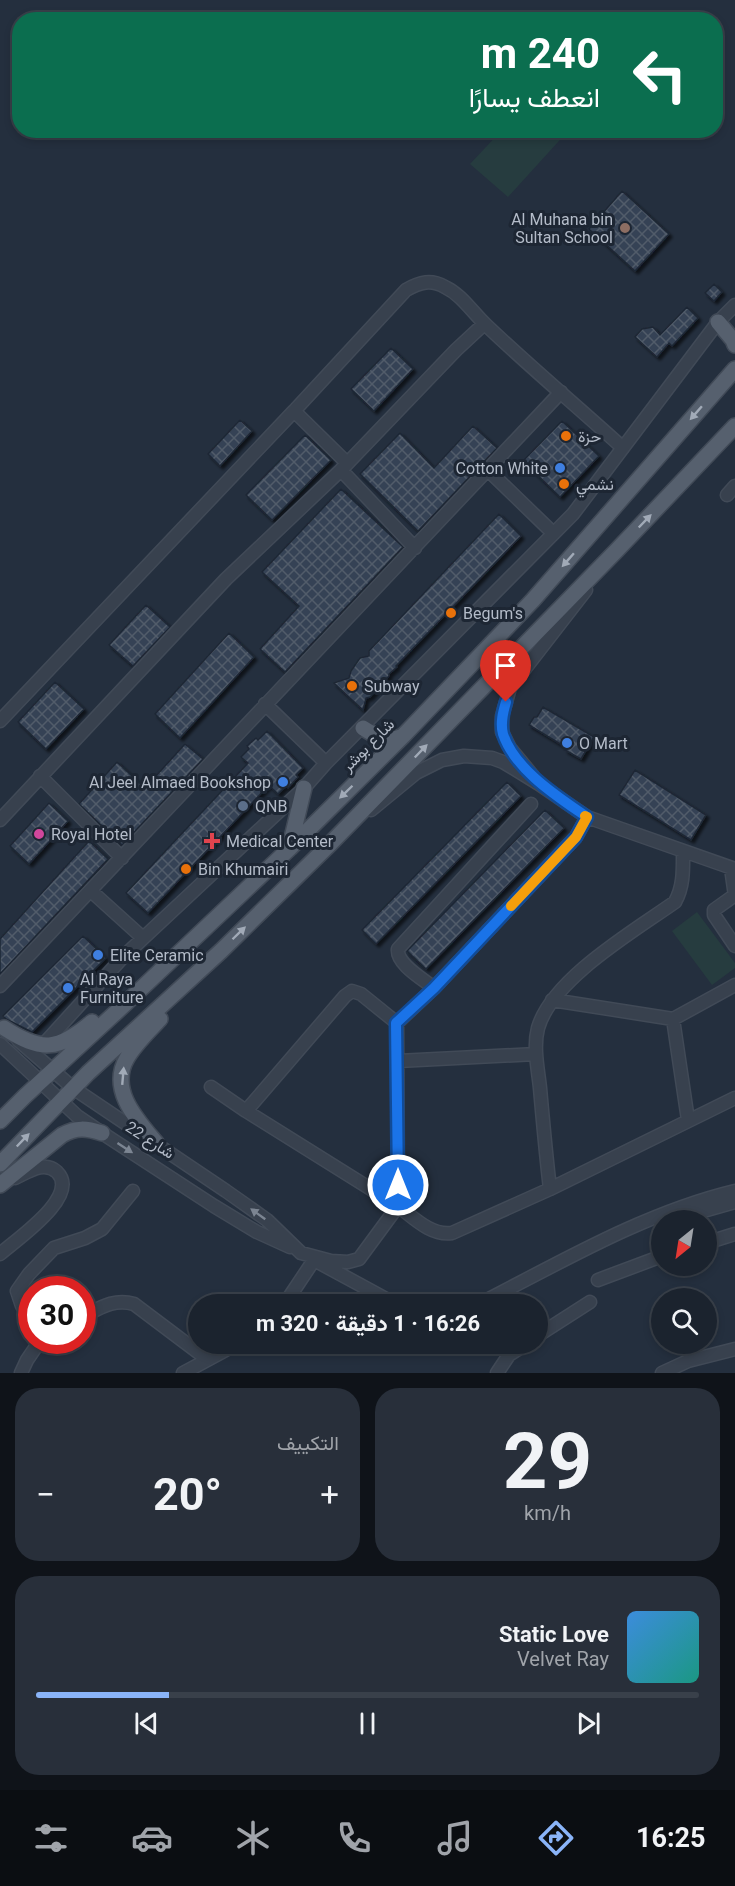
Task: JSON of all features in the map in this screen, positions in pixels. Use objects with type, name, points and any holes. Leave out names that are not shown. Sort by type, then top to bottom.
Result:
[{"type":"main road","points":[[718,322],[735,345]]},
{"type":"main road","points":[[716,390],[735,355]]},
{"type":"main road","name":"شارع بوشر","points":[[0,1121],[290,848],[403,736],[533,600],[735,369]]},
{"type":"main road","points":[[0,1164],[73,1088],[221,951],[330,844],[735,426]]},
{"type":"main road","points":[[363,728],[385,740],[395,740],[403,736]]},
{"type":"main road","points":[[290,848],[304,788]]},
{"type":"main road","points":[[157,1144],[135,1118],[126,1102],[120,1078],[126,1059],[221,951]]},
{"type":"main road","points":[[2,1028],[24,1041],[42,1046],[56,1045],[68,1040],[107,1009],[126,1004]]},
{"type":"main road","points":[[0,1185],[62,1135],[73,1129],[85,1128],[102,1133]]},
{"type":"street","points":[[0,721],[406,290],[418,283],[431,281],[457,295],[484,324],[623,448]]},
{"type":"street","points":[[42,1046],[124,956],[304,788],[326,763],[573,514],[718,322],[735,305]]},
{"type":"street","points":[[0,820],[226,579],[344,467],[456,350],[484,324]]},
{"type":"street","points":[[0,986],[561,392]]},
{"type":"street","points":[[294,411],[416,548]]},
{"type":"street","points":[[488,470],[554,533]]},
{"type":"street","points":[[539,784],[510,748],[502,732],[502,716],[510,688],[617,550]]},
{"type":"street","points":[[265,704],[326,763]]},
{"type":"street","points":[[330,844],[416,773],[442,760],[464,756],[492,758],[503,762],[539,784],[587,817],[733,868],[735,895],[714,910],[714,915],[735,946]]},
{"type":"street","points":[[40,776],[122,858]]},
{"type":"street","points":[[434,988],[400,960],[398,949],[531,804]]},
{"type":"street","points":[[396,1023],[434,988],[576,837],[587,817]]},
{"type":"street","points":[[550,1189],[536,1054],[538,1028],[552,1000],[578,974],[607,949],[675,903],[681,892],[683,851]]},
{"type":"street","points":[[91,891],[143,938]]},
{"type":"street","points":[[552,1000],[674,1019],[735,985]]},
{"type":"street","points":[[246,1111],[345,996],[352,991],[361,994],[396,1023],[398,1206],[359,1259],[339,1262],[301,1253]]},
{"type":"street","points":[[674,1019],[688,1120]]},
{"type":"street","name":"شارع 22","points":[[2,1028],[73,1088],[267,1220],[301,1253]]},
{"type":"street","name":"شارع 22","points":[[0,1044],[60,1101],[102,1133],[248,1226],[377,1294]]},
{"type":"street","points":[[398,1061],[536,1054]]},
{"type":"street","points":[[211,1087],[441,1235],[452,1233],[550,1189],[735,1098]]},
{"type":"street","points":[[0,1185],[41,1166],[53,1168],[62,1178],[64,1187],[59,1200],[46,1214],[0,1254]]},
{"type":"street","points":[[28,1276],[54,1248],[85,1238],[102,1228],[132,1191]]},
{"type":"street","points":[[499,1294],[604,1240],[700,1199],[735,1191]]},
{"type":"street","points":[[707,1210],[735,1202]]},
{"type":"street","points":[[604,1240],[651,1226]]},
{"type":"street","points":[[717,1240],[735,1234]]},
{"type":"street","points":[[291,1294],[314,1260]]},
{"type":"street","points":[[598,1280],[651,1260]]},
{"type":"street","points":[[96,1310],[122,1300],[134,1304],[207,1359]]},
{"type":"street","points":[[548,1329],[590,1302]]},
{"type":"street","points":[[662,1373],[688,1361],[735,1349]]},
{"type":"street","points":[[21,1373],[31,1354]]},
{"type":"street","points":[[183,1373],[217,1354]]},
{"type":"street","points":[[497,1373],[511,1354]]},
{"type":"green space","points":[[494,138],[562,138],[508,197],[470,164]]},
{"type":"green space","points":[[697,912],[735,963],[735,968],[712,985],[672,931]]},
{"type":"building","points":[[622,191],[669,234],[635,271],[589,229]]},
{"type":"building","points":[[714,284],[722,292],[714,301],[705,293]]},
{"type":"building","points":[[687,307],[698,318],[672,346],[669,343],[657,357],[635,337],[642,329],[653,327],[660,335]]},
{"type":"building","points":[[391,348],[413,369],[374,411],[351,389]]},
{"type":"building","points":[[240,420],[252,431],[220,466],[208,454]]},
{"type":"building","points":[[562,421],[599,456],[560,497],[523,461]]},
{"type":"building","points":[[473,426],[497,448],[418,531],[360,474],[400,433],[434,468]]},
{"type":"building","points":[[305,435],[331,460],[272,520],[246,495]]},
{"type":"building","points":[[341,489],[403,547],[285,672],[260,649],[299,606],[262,572]]},
{"type":"building","points":[[499,514],[521,536],[396,666],[370,697],[366,698],[363,710],[334,683],[349,678],[360,658],[369,656],[369,651]]},
{"type":"building","points":[[146,605],[170,627],[133,666],[109,645]]},
{"type":"building","points":[[229,633],[254,657],[180,738],[155,714]]},
{"type":"building","points":[[55,682],[84,709],[46,749],[18,722]]},
{"type":"building","points":[[543,707],[594,737],[581,759],[529,725]]},
{"type":"building","points":[[267,731],[303,768],[296,775],[298,777],[288,788],[286,786],[278,794],[269,785],[148,913],[126,893],[248,763],[241,757],[249,749],[247,746]]},
{"type":"building","points":[[185,744],[203,759],[122,845],[79,804],[117,762],[145,788]]},
{"type":"building","points":[[635,770],[706,815],[691,840],[619,795]]},
{"type":"building","points":[[507,782],[521,796],[376,944],[362,930]]},
{"type":"building","name":"Royal Hotel","points":[[49,803],[68,821],[29,864],[10,846]]},
{"type":"building","points":[[545,810],[564,828],[426,969],[407,951]]},
{"type":"building","points":[[89,841],[108,859],[0,974],[0,939]]},
{"type":"building","points":[[83,936],[106,958],[32,1032],[6,1019],[3,1016]]},
{"type":"slow traffic","points":[[511,906],[576,837],[587,817],[585,816]]},
{"type":"place","name":"Al Muhana bin Sultan School","points":[[625,228]]},
{"type":"place","name":"حزة","points":[[566,436]]},
{"type":"place","name":"Cotton White","points":[[560,468]]},
{"type":"place","name":"نشمي","points":[[564,484]]},
{"type":"place","name":"Begum's","points":[[451,613]]},
{"type":"place","name":"Subway","points":[[352,686]]},
{"type":"place","name":"O Mart","points":[[567,743]]},
{"type":"place","name":"Al Jeel Almaed Bookshop","points":[[283,782]]},
{"type":"place","name":"QNB","points":[[243,806]]},
{"type":"place","name":"Royal Hotel","points":[[39,834]]},
{"type":"place","name":"Medical Center","points":[[212,841]]},
{"type":"place","name":"Bin Khumairi","points":[[186,869]]},
{"type":"place","name":"Elite Ceramic","points":[[98,955]]},
{"type":"place","name":"Al Raya Furniture","points":[[68,988]]},
{"type":"route","points":[[398,1185],[396,1023],[434,988],[576,837],[587,817],[539,784],[510,748],[502,732],[502,716],[506,702]]}]
